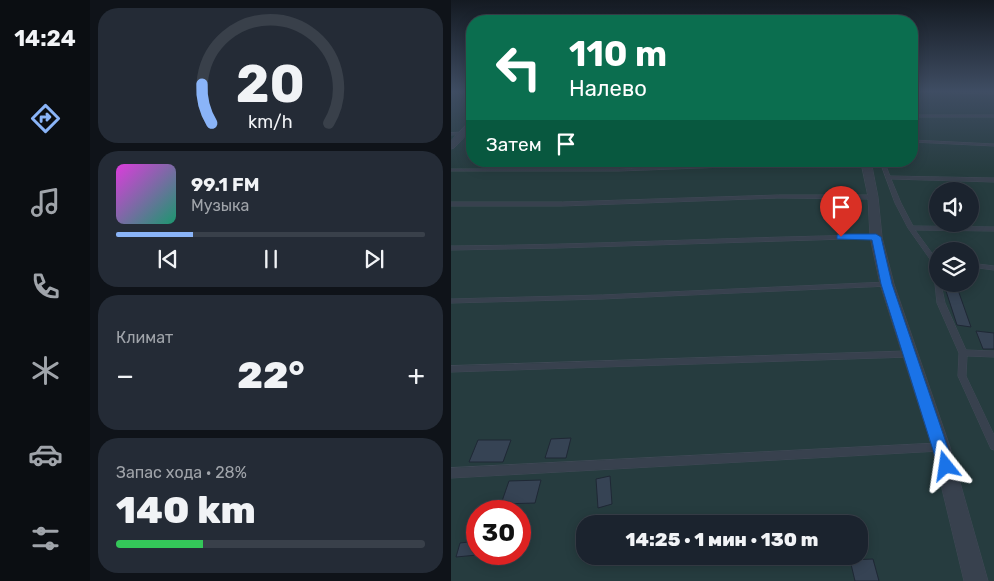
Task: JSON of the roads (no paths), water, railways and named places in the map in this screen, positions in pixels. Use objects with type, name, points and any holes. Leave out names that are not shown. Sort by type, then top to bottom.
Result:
[{"type":"street","points":[[451,146],[466,135]]},
{"type":"street","points":[[867,167],[873,197],[876,237],[887,284],[941,447],[976,581]]},
{"type":"lane","points":[[451,134],[466,133]]},
{"type":"lane","points":[[918,141],[994,145]]},
{"type":"lane","points":[[451,170],[619,170],[700,167]]},
{"type":"lane","points":[[885,167],[898,202],[911,228],[929,252]]},
{"type":"lane","points":[[889,177],[994,180]]},
{"type":"lane","points":[[451,204],[503,206],[664,201],[748,196],[873,197]]},
{"type":"lane","points":[[911,228],[994,229]]},
{"type":"lane","points":[[451,248],[539,248],[771,238],[876,237]]},
{"type":"lane","points":[[979,266],[994,268]]},
{"type":"lane","points":[[451,301],[602,297],[887,284]]},
{"type":"lane","points":[[939,292],[941,303],[963,352],[962,376],[994,446]]},
{"type":"lane","points":[[963,352],[994,354]]},
{"type":"lane","points":[[451,369],[910,354]]},
{"type":"lane","points":[[451,473],[941,447]]}]
